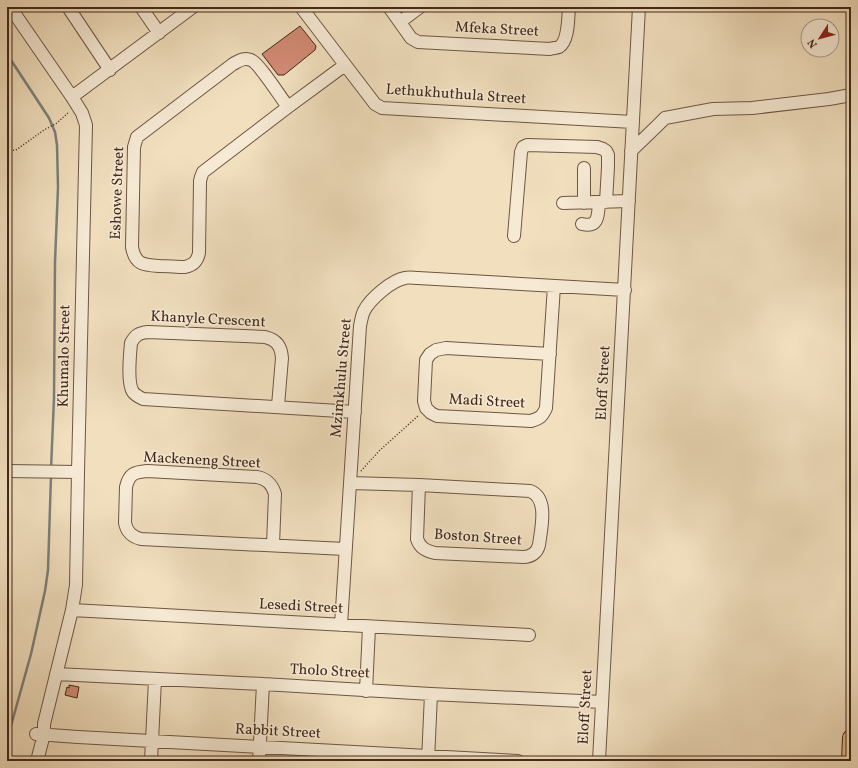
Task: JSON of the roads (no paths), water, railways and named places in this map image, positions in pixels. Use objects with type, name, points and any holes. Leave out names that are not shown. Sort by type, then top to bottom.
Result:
[{"type":"main road","points":[[850,761],[851,738]]},
{"type":"street","name":"Khumalo Street","points":[[10,7],[75,101],[82,113],[86,125],[76,586],[72,610],[41,731],[29,761]]},
{"type":"street","points":[[68,7],[110,70]]},
{"type":"street","points":[[141,7],[159,33]]},
{"type":"street","points":[[75,101],[110,70],[193,7]]},
{"type":"street","name":"Mfeka Street","points":[[389,7],[411,38],[418,42],[550,48],[559,47],[563,43],[569,7]]},
{"type":"street","points":[[400,22],[420,7]]},
{"type":"street","name":"Eloff Street","points":[[599,761],[639,7]]},
{"type":"street","name":"Lethukhuthula Street","points":[[305,8],[345,65],[375,104],[382,108],[633,122]]},
{"type":"street","name":"Eshowe Street","points":[[288,107],[254,62],[243,59],[233,64],[137,137],[134,147],[132,247],[133,254],[139,262],[147,266],[185,267],[191,266],[195,263],[198,259],[199,253],[200,181],[203,172],[345,65]]},
{"type":"street","points":[[631,151],[665,118],[713,109],[752,108],[829,99],[851,94]]},
{"type":"street","points":[[514,236],[521,152],[523,147],[527,145],[597,147],[606,151],[608,160],[603,202],[598,217],[593,224],[582,224]]},
{"type":"street","points":[[584,168],[584,203]]},
{"type":"street","points":[[563,204],[629,201]]},
{"type":"street","name":"Mzimkhulu Street","points":[[342,625],[345,549],[360,326],[364,310],[383,290],[392,283],[404,278],[625,290]]},
{"type":"street","name":"Madi Street","points":[[550,354],[446,348],[436,350],[430,354],[426,360],[424,401],[426,408],[436,416],[531,421],[539,418],[546,408],[550,354],[554,286]]},
{"type":"street","name":"Khanyle Crescent","points":[[278,406],[282,351],[275,341],[265,337],[148,332],[137,334],[133,338],[131,343],[130,387],[139,397],[148,400],[278,406],[355,412]]},
{"type":"street","points":[[7,471],[78,472]]},
{"type":"street","name":"Mackeneng Street","points":[[273,545],[275,494],[270,483],[263,478],[140,471],[130,476],[127,481],[125,523],[128,532],[136,538],[345,549]]},
{"type":"street","name":"Boston Street","points":[[350,482],[419,485],[526,490],[534,492],[541,500],[542,506],[541,530],[538,549],[532,556],[528,557],[435,553],[426,550],[418,543],[417,539],[419,485]]},
{"type":"street","name":"Lesedi Street","points":[[72,610],[529,635]]},
{"type":"street","points":[[366,691],[369,627]]},
{"type":"street","name":"Tholo Street","points":[[56,674],[602,702]]},
{"type":"street","points":[[150,761],[155,680]]},
{"type":"street","points":[[259,761],[263,684]]},
{"type":"street","points":[[428,758],[431,694]]},
{"type":"street","name":"Khumalo Street","points":[[37,761],[41,731]]},
{"type":"street","name":"Rabbit Street","points":[[41,731],[78,737],[428,758],[518,761]]},
{"type":"waterway","points":[[7,54],[49,118],[55,132],[57,145],[58,187],[55,262],[54,398],[51,469]]},
{"type":"waterway","points":[[7,740],[31,654],[45,591],[48,570],[51,476]]}]
